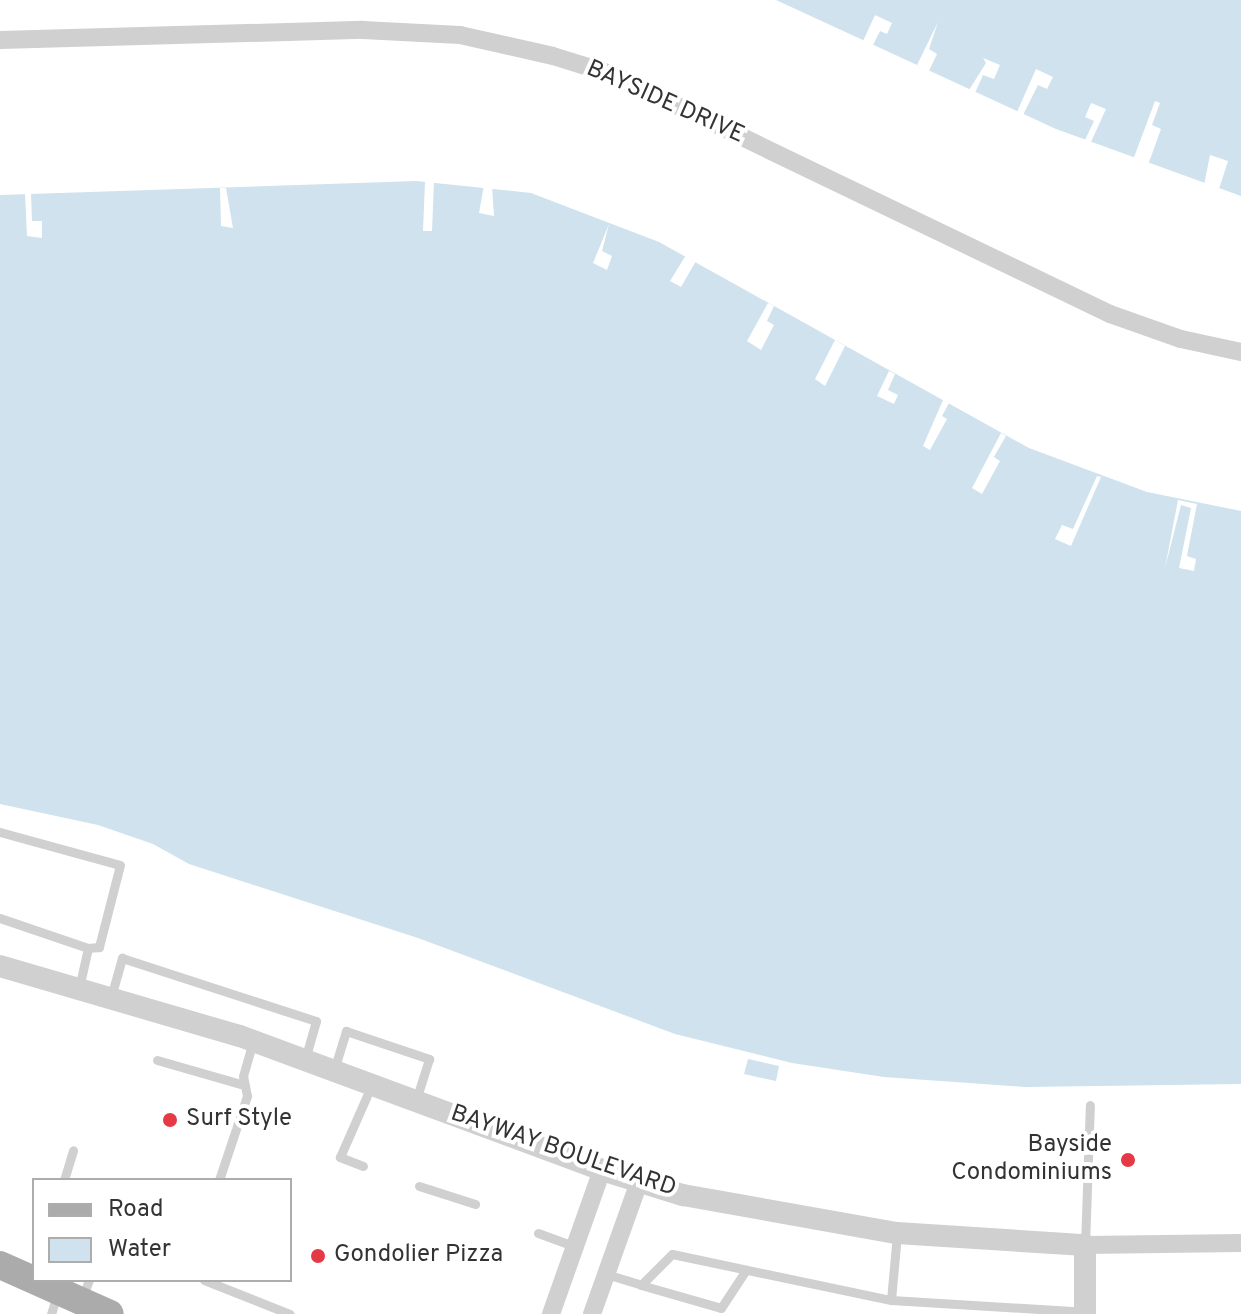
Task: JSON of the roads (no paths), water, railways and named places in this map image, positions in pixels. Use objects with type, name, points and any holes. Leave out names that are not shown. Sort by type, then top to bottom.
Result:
[{"type":"main road","points":[[0,1265],[32,1279]]},
{"type":"main road","points":[[38,1282],[110,1314]]},
{"type":"street","name":"BAYSIDE DRIVE","points":[[0,40],[363,30],[460,35],[553,56],[611,74],[1110,314],[1181,339],[1241,352]]},
{"type":"street","name":"BAYWAY BOULEVARD","points":[[0,966],[253,1041],[639,1182],[786,1217],[897,1233],[1085,1245],[1241,1243]]},
{"type":"street","points":[[551,1314],[602,1170]]},
{"type":"street","points":[[592,1314],[639,1182]]},
{"type":"street","points":[[1085,1245],[1085,1313]]},
{"type":"lane","points":[[0,832],[120,865],[99,947],[88,948],[0,918]]},
{"type":"lane","points":[[79,988],[88,948]]},
{"type":"lane","points":[[111,997],[122,958],[316,1021],[304,1060]]},
{"type":"lane","points":[[334,1070],[346,1031],[429,1059],[416,1100]]},
{"type":"lane","points":[[220,1178],[247,1096],[244,1085],[253,1041]]},
{"type":"lane","points":[[157,1060],[244,1085]]},
{"type":"lane","points":[[363,1166],[340,1157],[372,1084]]},
{"type":"lane","points":[[1085,1245],[1090,1105]]},
{"type":"lane","points":[[65,1178],[73,1150]]},
{"type":"lane","points":[[419,1186],[475,1204]]},
{"type":"lane","points":[[538,1233],[576,1247]]},
{"type":"lane","points":[[891,1300],[897,1233]]},
{"type":"lane","points":[[641,1285],[672,1254],[891,1300],[1085,1313]]},
{"type":"lane","points":[[606,1274],[721,1308],[746,1270]]},
{"type":"lane","points":[[209,1282],[290,1314]]},
{"type":"water","points":[[776,0],[1241,0],[1241,196],[1056,129]]},
{"type":"water","points":[[416,181],[531,193],[659,242],[1029,448],[1147,492],[1241,511],[1241,1084],[1025,1087],[884,1077],[792,1063],[675,1034],[418,938],[189,864],[153,844],[98,825],[0,804],[0,195]]},
{"type":"water","points":[[748,1059],[779,1066],[776,1081],[744,1074]]},
{"type":"place","name":"Surf Style","points":[[170,1120]]},
{"type":"place","name":"Bayside Condominiums","points":[[1128,1160]]},
{"type":"place","name":"Gondolier Pizza","points":[[318,1256]]}]
